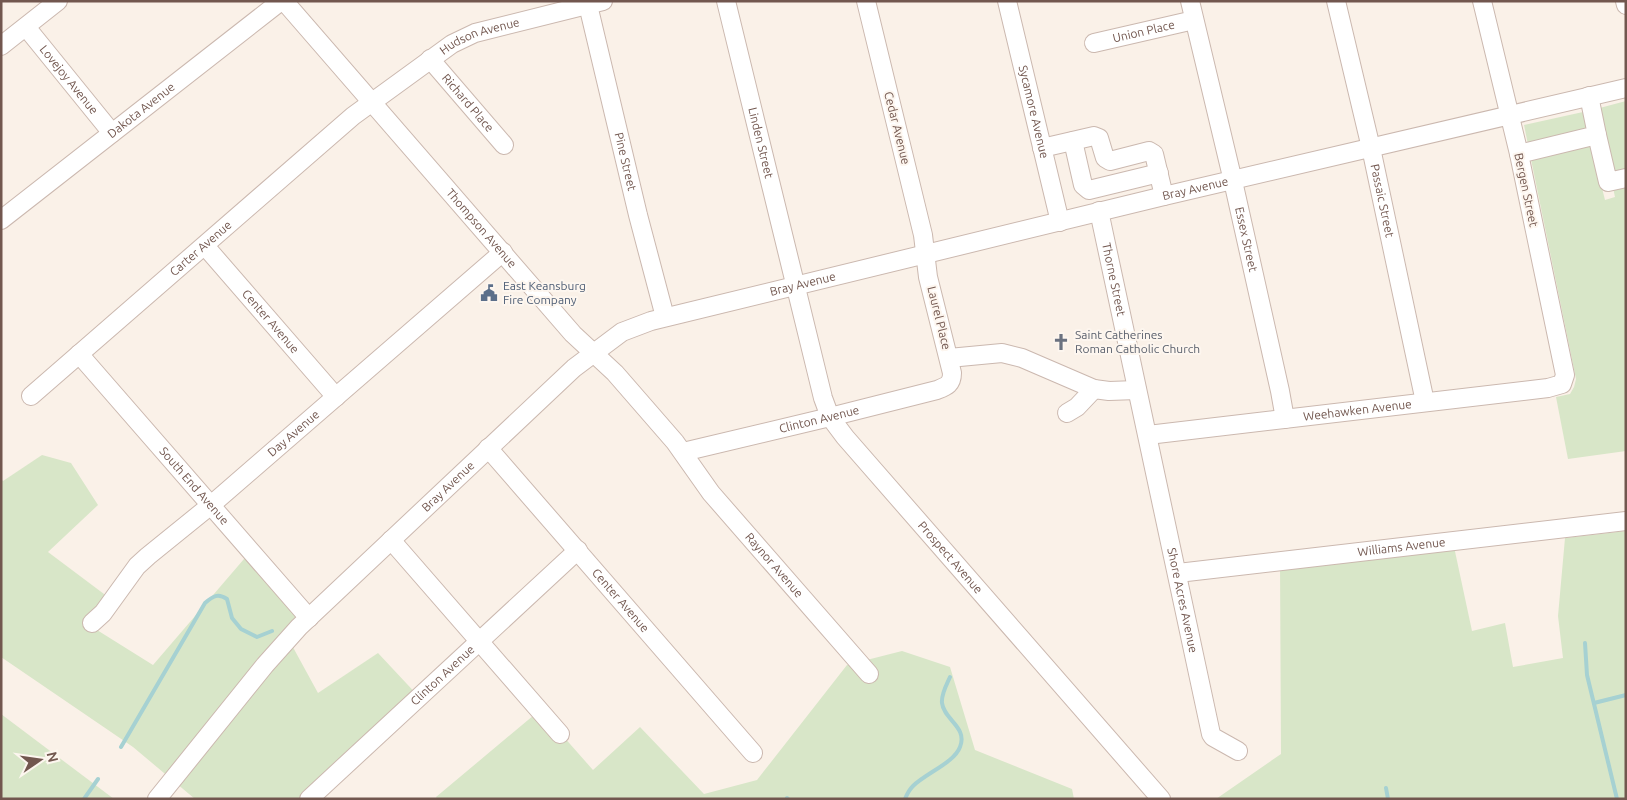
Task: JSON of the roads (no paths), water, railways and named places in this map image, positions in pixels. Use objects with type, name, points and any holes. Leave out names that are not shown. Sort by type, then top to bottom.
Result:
[{"type":"street","points":[[1,46],[58,1]]},
{"type":"street","name":"Thompson Avenue","points":[[283,1],[573,334],[616,374],[683,452]]},
{"type":"street","name":"Dakota Avenue","points":[[1,220],[283,1]]},
{"type":"street","name":"Linden Street","points":[[726,1],[795,286]]},
{"type":"street","name":"Cedar Avenue","points":[[866,1],[923,235],[925,255]]},
{"type":"street","name":"Sycamore Avenue","points":[[1007,1],[1060,222]]},
{"type":"street","name":"Essex Street","points":[[1190,1],[1233,181],[1280,391],[1284,419]]},
{"type":"street","name":"Passaic Street","points":[[1336,1],[1371,148],[1425,402]]},
{"type":"street","name":"Bergen Street","points":[[1482,1],[1519,154],[1565,379]]},
{"type":"street","points":[[1625,1],[1626,5]]},
{"type":"street","name":"Hudson Avenue","points":[[372,103],[452,44],[475,33],[595,3]]},
{"type":"street","name":"Pine Street","points":[[595,3],[638,215],[665,318]]},
{"type":"street","name":"Union Place","points":[[1094,44],[1194,20]]},
{"type":"street","name":"Lovejoy Avenue","points":[[26,27],[112,133]]},
{"type":"street","name":"Richard Place","points":[[430,59],[504,145]]},
{"type":"street","name":"Bray Avenue","points":[[157,799],[265,665],[309,618],[574,368],[622,332],[665,318],[1099,211],[1626,88]]},
{"type":"street","points":[[1589,96],[1608,182],[1626,178]]},
{"type":"street","name":"Carter Avenue","points":[[31,396],[353,116],[372,103]]},
{"type":"street","points":[[1519,154],[1597,135]]},
{"type":"street","points":[[1042,148],[1094,136],[1099,138],[1104,158],[1110,161],[1149,151],[1154,154],[1164,196]]},
{"type":"street","points":[[1073,141],[1083,186],[1089,190],[1158,173]]},
{"type":"street","name":"Thorne Street","points":[[1099,211],[1148,435]]},
{"type":"street","name":"Center Avenue","points":[[205,246],[336,397]]},
{"type":"street","name":"Day Avenue","points":[[92,624],[103,613],[137,566],[211,505],[503,252]]},
{"type":"street","name":"Laurel Place","points":[[925,255],[928,277],[949,358],[952,380]]},
{"type":"street","name":"Prospect Avenue","points":[[795,286],[830,418],[1161,799]]},
{"type":"street","points":[[949,358],[1002,353],[1022,358],[1094,389],[1109,391],[1137,390]]},
{"type":"street","name":"South End Avenue","points":[[79,354],[309,618]]},
{"type":"street","name":"Weehawken Avenue","points":[[1148,435],[1548,388],[1562,384],[1565,379]]},
{"type":"street","name":"Clinton Avenue","points":[[683,452],[830,418],[937,390],[948,386],[952,380]]},
{"type":"street","points":[[1067,413],[1094,389]]},
{"type":"street","name":"Shore Acres Avenue","points":[[1148,435],[1211,734],[1213,737],[1238,750]]},
{"type":"street","name":"Center Avenue","points":[[488,448],[753,753]]},
{"type":"street","name":"Raynor Avenue","points":[[683,452],[711,493],[869,674]]},
{"type":"street","name":"Williams Avenue","points":[[1178,573],[1626,521]]},
{"type":"street","points":[[391,540],[560,734]]},
{"type":"street","name":"Clinton Avenue","points":[[309,799],[578,550]]},
{"type":"waterway","points":[[121,747],[205,603],[213,597],[224,597],[227,599],[232,618],[241,629],[257,637],[272,631]]},
{"type":"waterway","points":[[1585,643],[1587,675],[1617,799]]},
{"type":"waterway","points":[[905,799],[913,786],[946,763],[957,753],[960,747],[961,734],[942,703],[943,693],[950,677]]},
{"type":"waterway","points":[[1594,703],[1626,695]]},
{"type":"waterway","points":[[84,799],[98,779]]},
{"type":"waterway","points":[[1386,788],[1388,799]]},
{"type":"place","name":"East Keansburg Fire Company","points":[[489,293]]},
{"type":"place","name":"Saint Catherines Roman Catholic Church","points":[[1061,342]]}]
